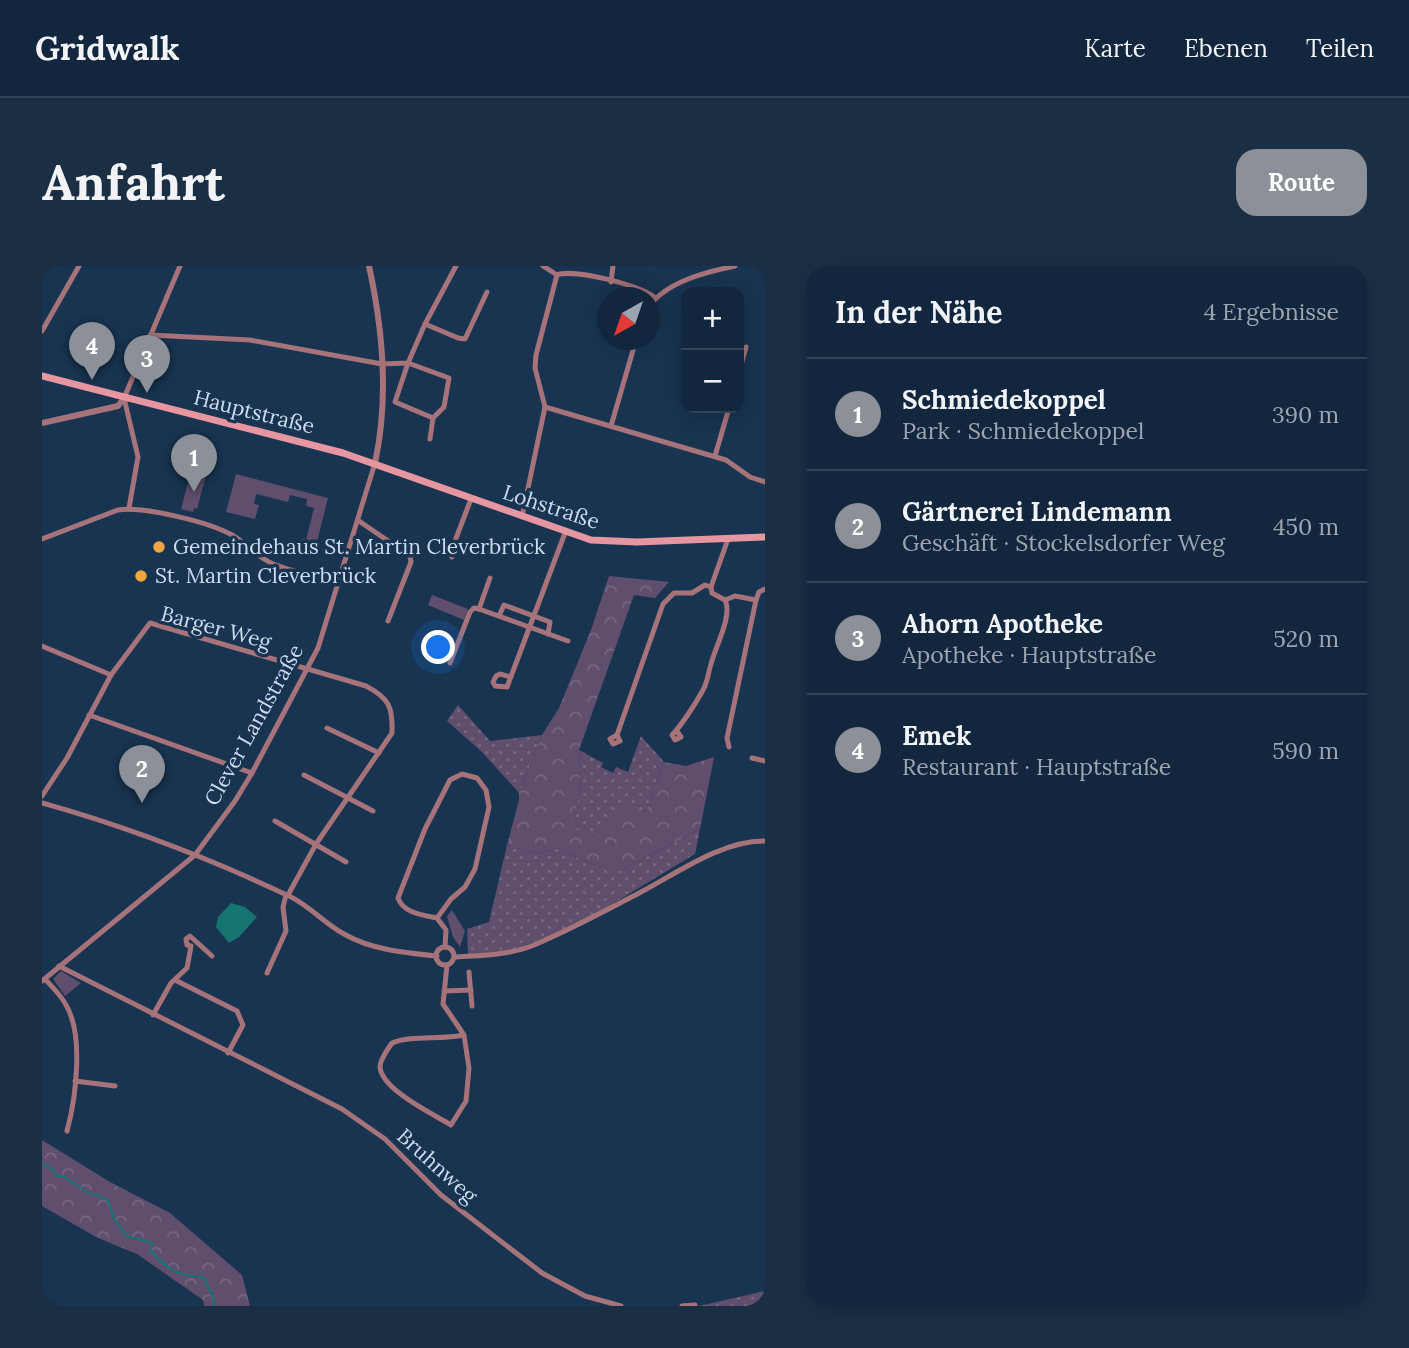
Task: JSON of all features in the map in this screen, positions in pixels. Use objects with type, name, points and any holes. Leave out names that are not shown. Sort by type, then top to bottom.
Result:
[{"type":"main road","name":"Hauptstraße","points":[[42,376],[306,442],[376,463]]},
{"type":"main road","name":"Lohstraße","points":[[376,463],[565,533],[591,540],[613,542],[765,537]]},
{"type":"street","points":[[42,331],[79,266]]},
{"type":"street","points":[[42,424],[118,405],[124,398],[180,266]]},
{"type":"street","name":"Clever Landstraße","points":[[45,979],[195,855],[252,773],[318,648],[376,463],[382,425],[382,364],[378,310],[369,266]]},
{"type":"street","points":[[433,418],[395,402],[425,324],[456,266]]},
{"type":"street","points":[[543,266],[558,275],[569,272],[632,287]]},
{"type":"street","points":[[611,282],[613,266]]},
{"type":"street","points":[[660,295],[701,274],[735,266]]},
{"type":"street","points":[[522,517],[545,407],[535,368],[546,314],[558,275]]},
{"type":"street","points":[[425,324],[466,339],[487,292]]},
{"type":"street","points":[[150,335],[250,340],[382,364],[408,363],[449,378],[444,407],[433,418],[430,439]]},
{"type":"street","points":[[744,354],[746,347]]},
{"type":"street","points":[[611,426],[633,350]]},
{"type":"street","points":[[124,398],[138,457],[128,508]]},
{"type":"street","points":[[545,407],[715,456],[731,462],[750,477],[765,482]]},
{"type":"street","points":[[715,456],[728,413]]},
{"type":"street","points":[[452,557],[450,554],[471,499]]},
{"type":"street","points":[[42,539],[118,510],[128,508],[156,512],[222,530],[272,563],[338,583]]},
{"type":"street","points":[[359,521],[410,556],[411,562],[388,621]]},
{"type":"street","points":[[511,677],[565,533]]},
{"type":"street","points":[[677,731],[710,676],[710,665],[721,637],[728,606],[725,600],[715,596],[711,587],[728,539]]},
{"type":"street","points":[[479,609],[490,578]]},
{"type":"street","points":[[617,735],[663,604],[674,593],[692,593],[705,585],[711,587]]},
{"type":"street","points":[[729,747],[727,738],[756,600],[759,592],[765,589]]},
{"type":"street","points":[[725,600],[735,596],[756,600]]},
{"type":"street","points":[[499,616],[504,605],[534,616],[550,622],[548,634]]},
{"type":"street","points":[[450,663],[474,608],[568,640]]},
{"type":"street","name":"Barger Weg","points":[[42,796],[67,758],[111,675],[150,623],[308,669]]},
{"type":"street","points":[[42,646],[111,675]]},
{"type":"street","points":[[267,974],[286,931],[283,907],[287,895],[316,844],[392,733],[393,713],[377,692],[366,686],[308,669]]},
{"type":"street","points":[[89,715],[252,773]]},
{"type":"street","points":[[327,728],[379,753]]},
{"type":"street","points":[[752,758],[765,761]]},
{"type":"street","points":[[438,918],[451,899],[472,877],[481,845],[488,807],[486,790],[477,778],[470,774],[462,774],[450,780],[440,796],[398,898],[405,908],[438,918],[446,930],[445,947]]},
{"type":"street","points":[[304,775],[373,811]]},
{"type":"street","points":[[42,803],[94,818],[195,855],[287,895],[356,940],[396,952],[437,956]]},
{"type":"street","points":[[275,821],[346,862]]},
{"type":"street","points":[[464,1035],[445,1039],[392,1042],[381,1063],[383,1076],[393,1088],[451,1125],[466,1101],[469,1068],[464,1035],[443,1004],[447,965],[454,957],[477,956],[533,945],[641,892],[698,860],[741,844],[765,841]]},
{"type":"street","points":[[153,1015],[174,980],[187,968],[193,944],[212,956]]},
{"type":"street","points":[[445,947],[453,951],[454,957]]},
{"type":"street","points":[[445,947],[438,951],[437,956],[441,964],[447,965]]},
{"type":"street","name":"Bruhnweg","points":[[60,966],[327,1101],[385,1139],[441,1195],[542,1273],[585,1296],[621,1306]]},
{"type":"street","points":[[42,967],[45,979],[68,1007],[74,1029],[75,1094],[67,1131]]},
{"type":"street","points":[[469,972],[472,1006]]},
{"type":"street","points":[[174,980],[237,1011],[243,1025],[228,1053]]},
{"type":"street","points":[[444,991],[471,990]]},
{"type":"street","points":[[75,1081],[115,1086]]},
{"type":"street","points":[[682,1306],[695,1305]]},
{"type":"green space","points":[[192,468],[207,472],[197,509],[194,508],[193,512],[181,509]]},
{"type":"green space","points":[[236,474],[328,498],[315,550],[300,546],[301,539],[306,540],[314,508],[306,506],[307,499],[290,495],[288,502],[256,494],[254,504],[259,505],[255,519],[226,512]]},
{"type":"green space","points":[[609,576],[669,582],[655,598],[634,595],[579,750],[581,790],[570,828],[600,836],[620,805],[645,813],[664,762],[686,766],[714,757],[700,829],[619,871],[589,863],[558,848],[537,854],[507,845],[519,793],[542,735],[559,708],[591,630]]},
{"type":"green space","points":[[432,595],[468,609],[464,620],[428,605]]},
{"type":"green space","points":[[458,705],[490,741],[542,735],[519,793],[482,752],[447,721]]},
{"type":"green space","points":[[641,736],[664,762],[645,813],[600,837],[569,828],[581,790],[579,750],[603,763],[601,767],[613,773],[616,767],[628,772]]},
{"type":"green space","points":[[700,829],[695,854],[576,926],[508,952],[468,956],[467,929],[489,922],[507,845],[537,854],[558,848],[589,863],[619,871]]},
{"type":"green space","points":[[452,910],[465,931],[460,947],[453,937],[447,916]]},
{"type":"green space","points":[[61,971],[81,983],[65,996],[53,979]]},
{"type":"green space","points":[[42,1140],[110,1182],[170,1213],[242,1275],[250,1306],[204,1306],[203,1300],[137,1254],[98,1238],[42,1206]]},
{"type":"green space","points":[[765,1291],[765,1306],[699,1306]]},
{"type":"shaded area","points":[[231,903],[245,907],[257,917],[239,937],[229,943],[216,927],[218,917]]},
{"type":"waterway","points":[[42,1164],[52,1169],[57,1176],[63,1176],[90,1194],[101,1196],[108,1201],[114,1219],[127,1236],[152,1243],[151,1251],[162,1263],[180,1273],[203,1277],[213,1297],[214,1306]]},
{"type":"place","name":"Emek","points":[[92,380]]},
{"type":"place","name":"Ahorn Apotheke","points":[[147,393]]},
{"type":"place","name":"Schmiedekoppel","points":[[194,492]]},
{"type":"place","name":"Gemeindehaus St. Martin Cleverbrück","points":[[159,547]]},
{"type":"place","name":"St. Martin Cleverbrück","points":[[141,576]]},
{"type":"place","name":"Gärtnerei Lindemann","points":[[142,803]]}]
